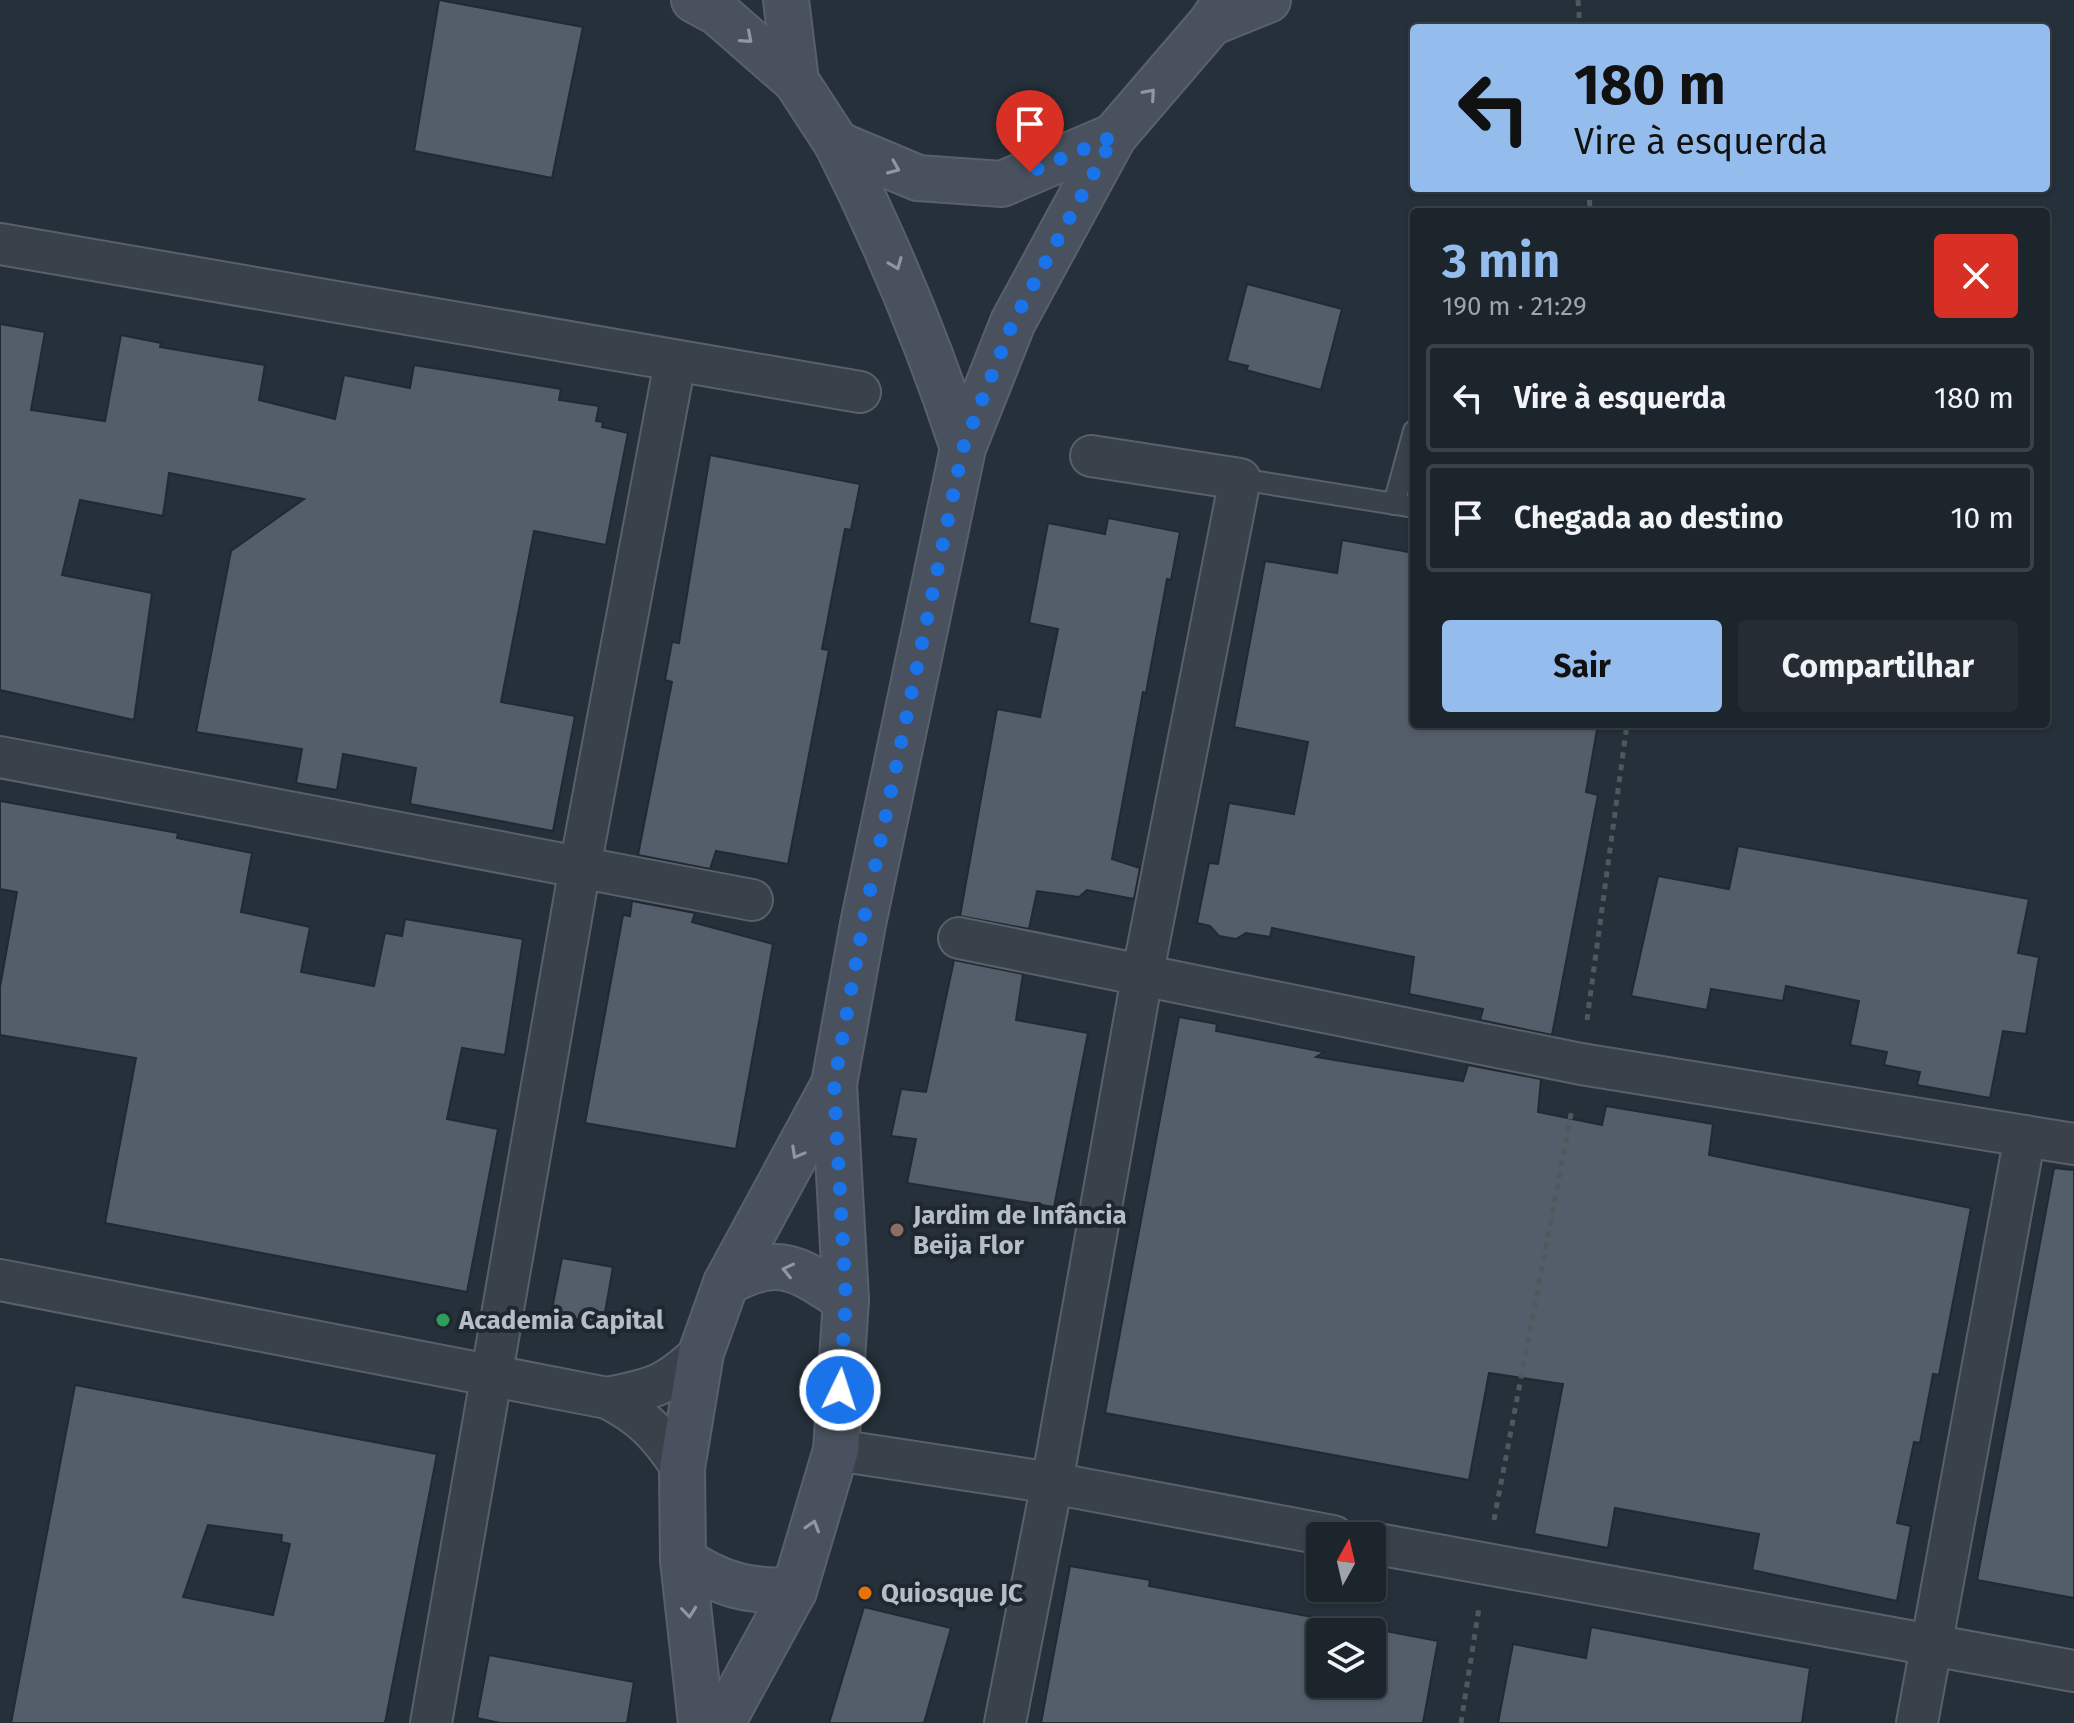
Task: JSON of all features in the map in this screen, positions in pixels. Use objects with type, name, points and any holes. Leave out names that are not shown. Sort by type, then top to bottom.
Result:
[{"type":"street","points":[[694,0],[718,13],[796,81],[837,144],[889,248],[930,348],[963,448]]},
{"type":"street","points":[[786,0],[796,81]]},
{"type":"street","points":[[722,1723],[794,1591],[836,1450],[846,1300],[834,1084],[863,924],[963,448],[1013,322],[1114,136],[1218,12],[1268,0]]},
{"type":"street","points":[[837,144],[918,178],[1002,184],[1114,136]]},
{"type":"street","points":[[0,244],[860,392]]},
{"type":"street","points":[[431,1723],[580,867],[675,362]]},
{"type":"street","points":[[1005,1723],[1052,1483],[1142,977],[1240,479],[1091,456]]},
{"type":"street","points":[[0,757],[752,900]]},
{"type":"street","points":[[959,938],[1581,1064],[2074,1144]]},
{"type":"street","points":[[701,1723],[683,1560],[682,1468],[701,1353],[726,1283],[834,1084]]},
{"type":"street","points":[[1917,1723],[2025,1136]]},
{"type":"street","points":[[726,1283],[754,1268],[778,1267],[807,1275],[846,1300]]},
{"type":"street","points":[[0,1280],[607,1398],[633,1410],[658,1431],[682,1468]]},
{"type":"street","points":[[607,1398],[646,1390],[672,1380],[701,1353]]},
{"type":"street","points":[[836,1450],[1052,1483],[1306,1531]]},
{"type":"street","points":[[1386,1546],[2074,1671]]},
{"type":"street","points":[[683,1560],[725,1584],[751,1591],[794,1591]]},
{"type":"lane","points":[[1240,479],[1404,506],[1410,461]]},
{"type":"path","points":[[1578,0],[1580,24]]},
{"type":"path","points":[[1461,1723],[1485,1565],[1581,1064],[1626,728]]},
{"type":"building","points":[[439,0],[583,27],[552,178],[414,151]]},
{"type":"building","points":[[1247,284],[1342,309],[1321,390],[1246,370],[1248,366],[1227,361]]},
{"type":"building","points":[[0,324],[45,332],[31,410],[105,421],[121,335],[161,343],[160,347],[265,365],[259,400],[335,419],[344,375],[410,388],[414,365],[561,389],[559,400],[599,406],[596,421],[603,422],[602,427],[628,433],[606,545],[534,531],[501,702],[575,716],[553,831],[410,804],[416,768],[343,754],[337,790],[296,783],[302,749],[196,732],[231,551],[304,499],[169,473],[163,516],[80,500],[62,575],[152,593],[134,720],[0,690]]},
{"type":"building","points":[[710,455],[860,484],[851,530],[845,529],[822,649],[829,650],[788,864],[716,851],[710,869],[638,855],[672,682],[665,680],[672,642],[679,643]]},
{"type":"building","points":[[1108,518],[1180,532],[1171,580],[1167,579],[1146,693],[1143,692],[1112,859],[1140,868],[1134,899],[1087,890],[1079,897],[1037,891],[1029,929],[960,916],[997,709],[1040,717],[1058,629],[1029,623],[1048,523],[1105,534]]},
{"type":"building","points":[[1342,540],[1410,552],[1410,728],[1597,728],[1586,792],[1598,795],[1552,1035],[1480,1020],[1483,1009],[1409,994],[1414,957],[1272,928],[1270,937],[1246,933],[1236,939],[1219,936],[1210,926],[1197,923],[1209,863],[1218,864],[1229,803],[1294,814],[1308,742],[1234,727],[1265,561],[1337,573]]},
{"type":"building","points":[[0,801],[178,833],[177,838],[252,853],[241,912],[310,927],[301,972],[374,986],[385,933],[402,936],[405,919],[523,939],[505,1055],[462,1048],[447,1119],[498,1129],[467,1292],[105,1223],[136,1058],[0,1035],[0,987],[17,892],[0,889]]},
{"type":"building","points":[[1738,846],[2029,899],[2018,953],[2039,957],[2026,1034],[2003,1031],[1990,1098],[1917,1085],[1920,1072],[1884,1065],[1887,1052],[1850,1045],[1859,1001],[1786,986],[1783,1001],[1711,989],[1707,1010],[1631,996],[1658,876],[1729,889]]},
{"type":"building","points":[[632,901],[695,913],[692,922],[773,944],[736,1149],[585,1123],[623,915],[630,916]]},
{"type":"building","points":[[954,960],[1023,974],[1016,1020],[1088,1033],[1054,1207],[907,1183],[916,1139],[891,1136],[901,1089],[926,1092]]},
{"type":"building","points":[[1179,1017],[1217,1024],[1216,1031],[1324,1052],[1316,1057],[1463,1081],[1468,1065],[1541,1079],[1538,1112],[1602,1125],[1606,1106],[1713,1124],[1709,1155],[1971,1208],[1939,1375],[1933,1374],[1920,1443],[1914,1442],[1897,1523],[1911,1526],[1897,1601],[1752,1570],[1759,1534],[1615,1508],[1608,1548],[1534,1534],[1563,1384],[1489,1373],[1469,1480],[1105,1413]]},
{"type":"building","points":[[2054,1168],[2074,1170],[2074,1598],[1977,1580]]},
{"type":"building","points":[[562,1258],[613,1267],[603,1324],[551,1314]]},
{"type":"building","points":[[75,1385],[437,1454],[385,1723],[11,1723]],"holes":[[[208,1525],[282,1535],[281,1542],[290,1544],[273,1615],[183,1597]]]},
{"type":"building","points":[[1070,1566],[1150,1580],[1149,1586],[1317,1618],[1306,1618],[1306,1698],[1386,1698],[1386,1631],[1438,1641],[1423,1723],[1041,1723]]},
{"type":"building","points":[[864,1607],[951,1628],[924,1723],[829,1723]]},
{"type":"building","points":[[1591,1627],[1810,1668],[1802,1723],[1498,1723],[1513,1644],[1586,1658]]},
{"type":"building","points":[[489,1655],[634,1682],[627,1723],[500,1723],[477,1718]]},
{"type":"place","name":"Jardim de Infância Beija Flor","points":[[897,1230]]},
{"type":"place","name":"Academia Capital","points":[[443,1320]]},
{"type":"place","name":"Quiosque JC","points":[[865,1593]]},
{"type":"route","points":[[840,1390],[846,1300],[834,1084],[863,924],[963,448],[1013,322],[1114,136],[1030,172]]}]
